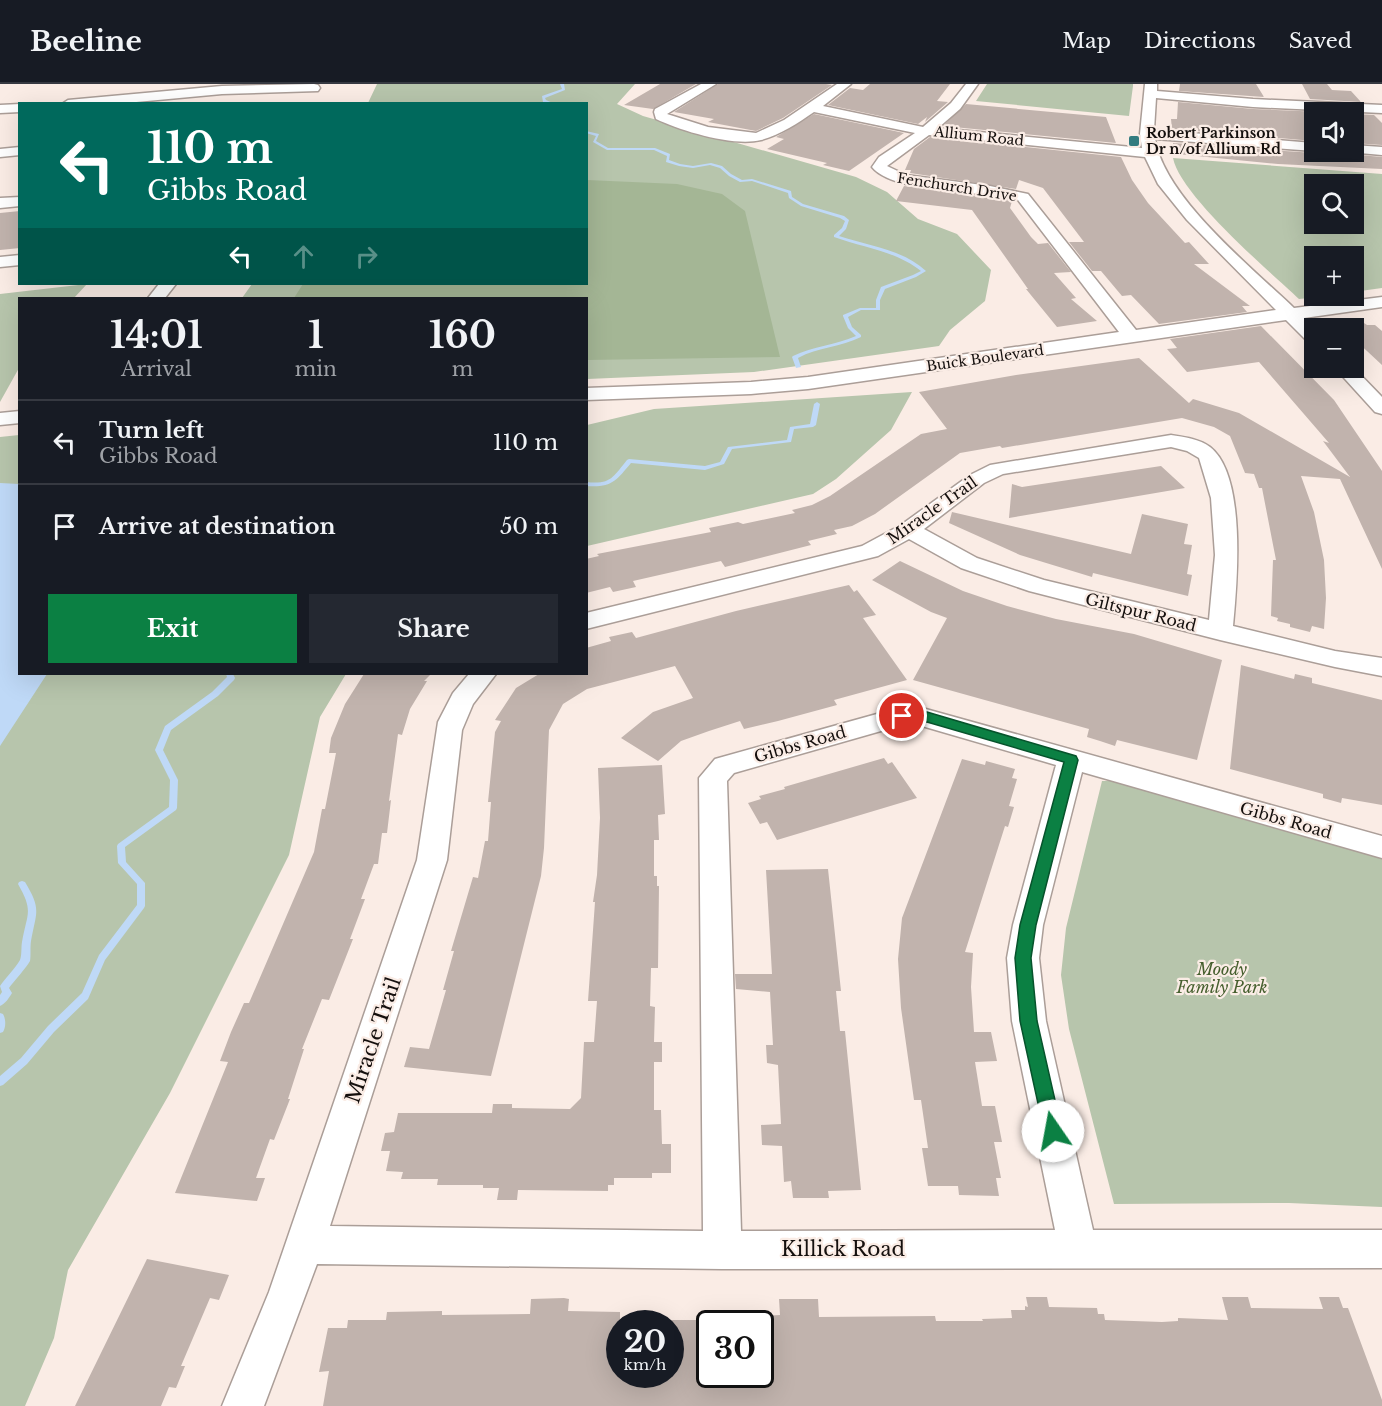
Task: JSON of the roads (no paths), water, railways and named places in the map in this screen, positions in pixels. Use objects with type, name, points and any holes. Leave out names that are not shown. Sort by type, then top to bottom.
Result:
[{"type":"street","points":[[710,84],[664,109],[660,112],[661,116],[676,123],[736,137],[754,138],[767,134],[845,84]]},
{"type":"street","name":"Fenchurch Drive","points":[[972,84],[956,106],[884,160],[879,167],[881,171],[900,179],[1005,191],[1023,197],[1132,337]]},
{"type":"street","points":[[90,102],[222,90],[315,86],[308,102]]},
{"type":"street","points":[[1304,328],[1184,208],[1165,184],[1150,153],[1147,134],[1151,89],[1288,104],[1382,109]]},
{"type":"street","points":[[1281,91],[1288,104]]},
{"type":"street","name":"Allium Road","points":[[810,107],[924,131],[1150,153]]},
{"type":"street","points":[[0,109],[18,108]]},
{"type":"street","points":[[1147,134],[1304,146]]},
{"type":"street","points":[[1364,150],[1382,151]]},
{"type":"street","points":[[0,153],[18,151]]},
{"type":"street","points":[[0,203],[18,201]]},
{"type":"street","points":[[0,262],[18,260]]},
{"type":"street","points":[[157,297],[167,285]]},
{"type":"street","name":"Buick Boulevard","points":[[588,394],[783,386],[1132,337],[1228,321],[1382,302]]},
{"type":"street","points":[[1354,378],[1379,402]]},
{"type":"street","points":[[0,419],[18,417]]},
{"type":"street","name":"Miracle Trail","points":[[588,621],[845,558],[881,546],[909,530],[976,479],[997,469],[1171,441],[1185,443],[1204,452],[1212,463],[1223,500],[1228,539],[1220,632]]},
{"type":"street","name":"Giltspur Road","points":[[909,530],[969,563],[1036,586],[1220,632],[1382,667]]},
{"type":"street","name":"Miracle Trail","points":[[243,1406],[289,1292],[432,860],[450,724],[464,696],[482,675]]},
{"type":"street","name":"Gibbs Road","points":[[722,1250],[713,778],[725,766],[902,716],[915,715],[1382,847]]},
{"type":"street","points":[[1071,760],[1028,925],[1023,958],[1029,1021],[1078,1248]]},
{"type":"street","name":"Killick Road","points":[[305,1245],[722,1250],[1382,1249]]},
{"type":"water","points":[[0,483],[18,484],[18,675],[46,675],[0,746]]},
{"type":"waterway","points":[[547,102],[544,101],[543,97],[564,89],[562,84]]},
{"type":"waterway","points":[[588,132],[598,135],[594,141],[607,149],[655,149],[669,155],[667,161],[679,165],[693,167],[710,164],[721,167],[741,181],[752,180],[790,192],[790,197],[802,205],[842,217],[847,221],[844,229],[836,236],[893,253],[924,271],[883,288],[878,300],[878,309],[860,309],[845,316],[850,328],[859,336],[843,343],[810,350],[795,357],[798,367]]},
{"type":"waterway","points":[[588,484],[602,485],[612,481],[629,461],[705,468],[722,463],[730,448],[789,441],[792,428],[813,425],[817,404]]},
{"type":"waterway","points":[[0,1082],[24,1061],[51,1029],[85,996],[102,958],[141,906],[141,883],[122,863],[121,846],[173,808],[174,780],[159,750],[168,728],[215,694],[231,678],[230,675]]},
{"type":"waterway","points":[[0,1002],[7,993],[4,987],[26,959],[26,944],[33,908],[22,884]]},
{"type":"waterway","points":[[0,1017],[0,1029]]},
{"type":"place","name":"Robert Parkinson Dr n/of Allium Rd","points":[[1134,141]]},
{"type":"park label","name":"Moody Family Park","points":[[1222,978]]}]
